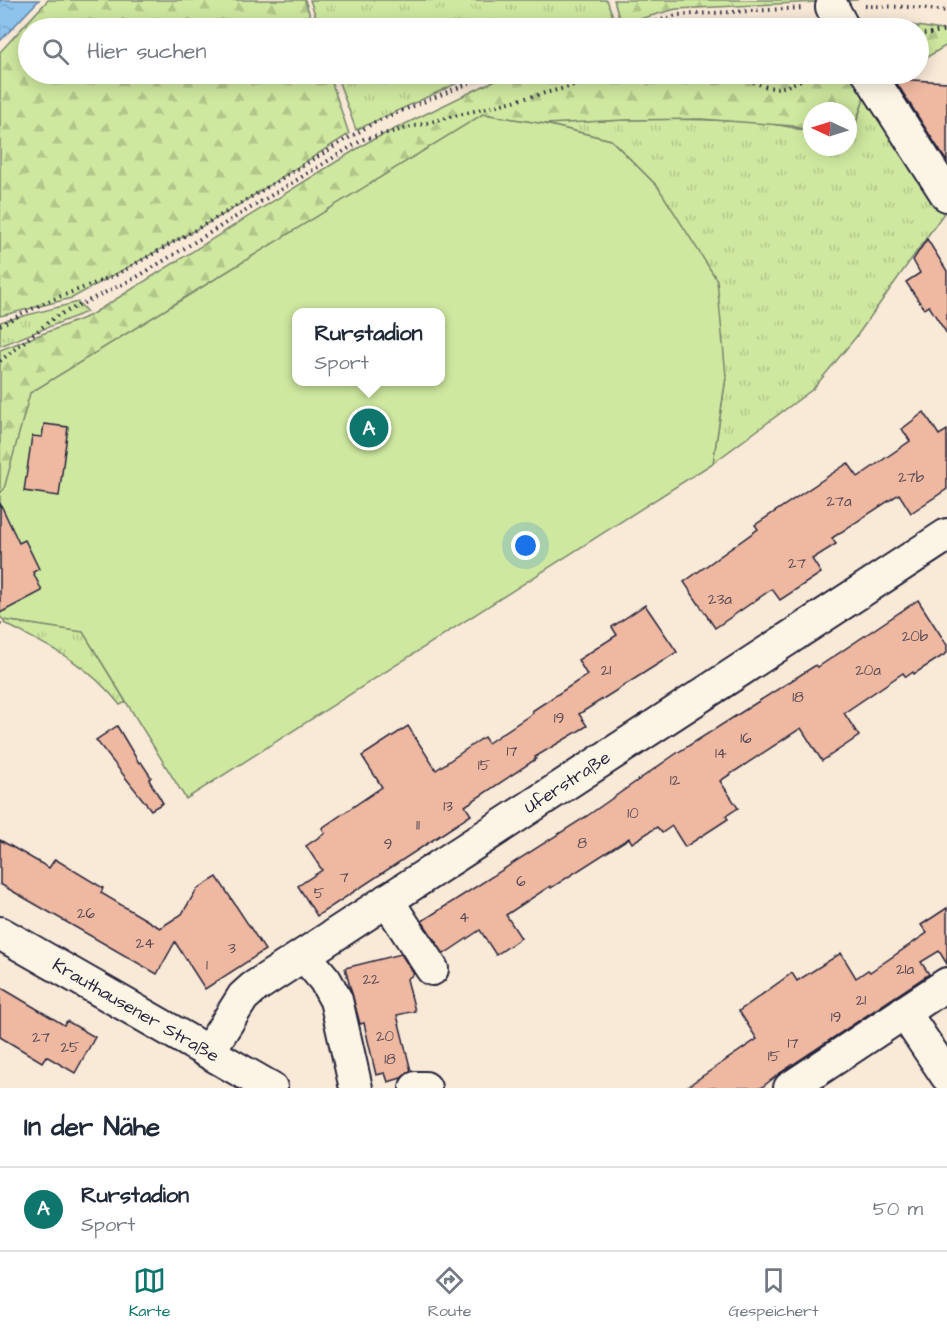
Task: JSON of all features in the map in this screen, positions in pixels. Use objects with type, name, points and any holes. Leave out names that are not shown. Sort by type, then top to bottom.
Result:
[{"type":"street","points":[[876,84],[947,195]]},
{"type":"street","name":"Uferstraße","points":[[208,1051],[243,997],[253,988],[947,535]]},
{"type":"street","points":[[387,900],[432,969]]},
{"type":"street","name":"Krauthausener Straße","points":[[0,933],[271,1088]]},
{"type":"street","points":[[304,955],[326,980],[336,1000],[356,1088]]},
{"type":"street","points":[[790,1088],[947,984]]},
{"type":"street","points":[[904,1012],[947,1076]]},
{"type":"street","points":[[416,1088],[425,1088]]},
{"type":"path","points":[[667,18],[677,15],[837,18],[911,7],[947,11]]},
{"type":"path","points":[[929,33],[947,30]]},
{"type":"path","points":[[0,325],[46,302],[116,275],[223,214],[375,122],[467,84]]},
{"type":"path","points":[[0,361],[55,317],[137,278],[364,139],[581,84]]},
{"type":"path","points":[[760,84],[772,89],[792,84]]},
{"type":"green space","points":[[48,0],[305,0],[311,18],[31,18]]},
{"type":"green space","points":[[310,0],[607,0],[613,18],[316,18]]},
{"type":"green space","points":[[614,0],[858,0],[676,9],[643,18],[619,18]]},
{"type":"green space","points":[[929,28],[947,31],[947,45],[929,56]]},
{"type":"green space","points":[[18,32],[18,84],[332,84],[349,134],[226,213],[72,298],[0,316],[0,52]]},
{"type":"green space","points":[[340,84],[455,84],[356,130]]},
{"type":"green space","points":[[487,84],[882,84],[866,93],[857,119],[857,102],[803,102],[803,130],[793,126],[701,119],[545,124],[483,114],[0,493],[0,350],[89,316],[368,142]]},
{"type":"green space","points":[[866,93],[944,213],[856,337],[813,389],[713,463],[726,377],[658,187],[611,140],[545,124],[660,119],[751,122],[803,130],[803,156],[857,156],[857,120]]},
{"type":"green space","points":[[483,114],[545,124],[611,140],[658,187],[717,280],[726,377],[713,463],[186,799],[83,632],[4,620],[0,617],[0,493],[4,489],[30,393]]},
{"type":"green space","points":[[78,302],[87,312],[0,346],[0,322]]},
{"type":"green space","points":[[4,620],[83,631],[126,702],[120,705],[81,667],[4,623]]},
{"type":"water","points":[[0,0],[39,0],[22,18],[18,18],[18,22],[0,41]]},
{"type":"building","points":[[947,82],[947,162],[897,84]]},
{"type":"building","points":[[927,239],[947,271],[947,334],[929,306],[924,309],[906,282],[920,273],[913,260]]},
{"type":"building","points":[[924,412],[939,435],[947,430],[947,489],[911,513],[899,494],[832,538],[836,544],[812,559],[821,573],[780,600],[772,589],[715,628],[684,582],[758,529],[755,525],[848,463],[858,477],[910,441],[902,429]]},
{"type":"building","points":[[44,424],[68,427],[59,496],[24,491],[32,436],[42,437]]},
{"type":"building","points":[[0,503],[19,543],[25,540],[39,569],[33,572],[42,591],[0,613]]},
{"type":"building","points":[[918,600],[947,645],[947,653],[914,674],[913,672],[906,677],[903,673],[844,713],[859,736],[822,761],[801,728],[720,781],[738,808],[726,816],[728,819],[685,847],[672,826],[662,833],[657,827],[632,843],[629,838],[506,915],[521,938],[496,955],[480,930],[444,954],[422,921],[587,816],[677,753],[816,665],[818,667]]},
{"type":"building","points":[[645,605],[677,652],[579,714],[587,726],[535,757],[536,759],[465,806],[471,815],[317,916],[298,886],[322,870],[306,846],[325,833],[322,828],[382,787],[362,756],[408,726],[436,770],[484,737],[488,743],[587,675],[578,660],[617,635],[612,627]]},
{"type":"building","points":[[117,726],[139,763],[141,762],[151,777],[149,780],[163,803],[151,810],[96,740]]},
{"type":"building","points":[[0,840],[49,868],[55,859],[103,888],[101,893],[160,928],[182,914],[197,889],[217,877],[265,950],[205,989],[175,942],[157,974],[0,884]]},
{"type":"building","points":[[947,908],[947,964],[939,951],[921,962],[929,974],[761,1088],[685,1088],[757,1039],[739,1011],[792,973],[797,981],[841,953],[856,978],[868,970],[870,972],[927,933],[921,925]]},
{"type":"building","points":[[401,954],[414,974],[407,979],[415,1011],[397,1015],[411,1071],[401,1078],[388,1082],[385,1073],[376,1075],[364,1023],[360,1024],[345,968]]},
{"type":"building","points":[[0,987],[64,1025],[67,1021],[95,1037],[75,1073],[46,1056],[42,1062],[0,1037]]},
{"type":"place","name":"Rurstadion","points":[[369,428]]}]
